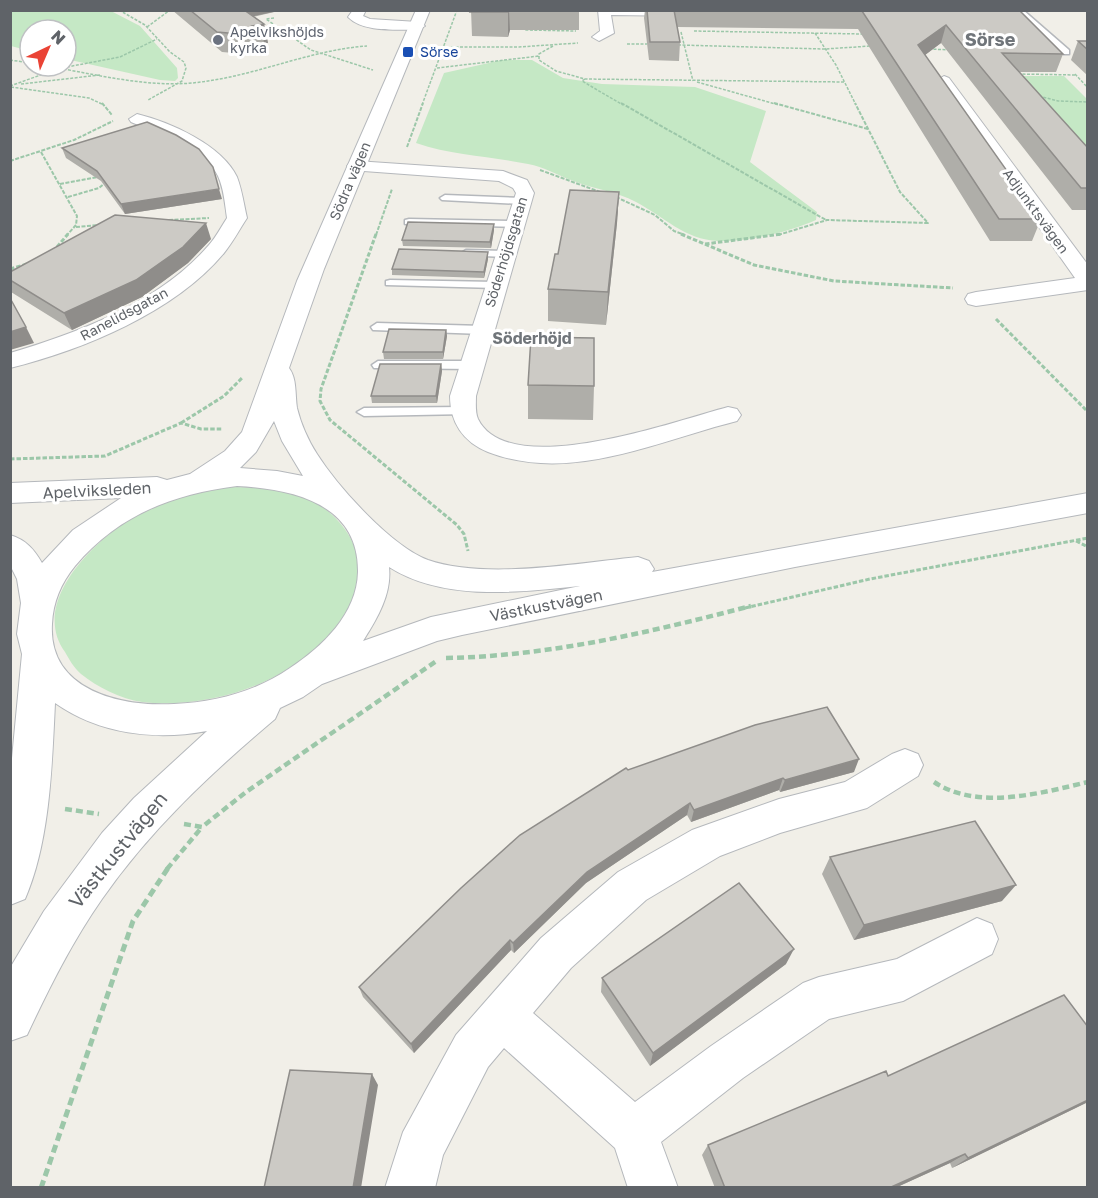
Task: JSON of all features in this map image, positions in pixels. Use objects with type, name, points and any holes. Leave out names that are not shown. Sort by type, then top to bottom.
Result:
[{"type":"street","points":[[360,10],[355,17],[367,23],[421,18]]},
{"type":"street","points":[[599,37],[607,33],[604,11],[697,14]]},
{"type":"street","name":"Södra vägen","points":[[190,484],[239,453],[250,441],[258,427],[281,354],[313,269],[356,166],[396,81],[421,18]]},
{"type":"street","name":"Adjunktsvägen","points":[[944,81],[1088,282]]},
{"type":"street","points":[[139,111],[210,156],[226,174],[237,216]]},
{"type":"street","name":"Söderhöjdsgatan","points":[[356,166],[403,159],[503,176],[520,184],[525,193],[463,396],[463,411]]},
{"type":"street","name":"Ranelidsgatan","points":[[10,361],[58,347],[92,332],[141,308],[172,289],[213,254],[237,216]]},
{"type":"street","points":[[976,299],[1088,282]]},
{"type":"street","name":"Södra vägen","points":[[281,354],[282,406],[288,426],[309,464],[354,518]]},
{"type":"street","points":[[463,411],[468,425],[494,447],[536,456],[590,452],[728,415]]},
{"type":"street","points":[[237,477],[281,480],[320,492],[354,518],[373,553],[374,568],[368,601],[350,634],[336,651],[296,682],[252,704],[225,712],[170,721],[142,720],[117,716],[75,699],[46,672],[34,639],[34,621],[38,603],[54,569],[73,546],[97,526],[124,509],[153,495],[190,484],[237,477]]},
{"type":"street","name":"Apelviksleden","points":[[10,493],[190,484]]},
{"type":"street","name":"Västkustvägen","points":[[10,1018],[62,919],[84,886],[139,819],[199,760],[296,682],[431,630],[462,622],[795,556],[1088,503]]},
{"type":"street","name":"Västkustvägen","points":[[354,518],[403,561],[422,570],[466,579],[514,579],[795,556]]},
{"type":"street","points":[[10,546],[21,554],[30,567],[38,603]]},
{"type":"street","points":[[10,885],[29,804],[35,743],[39,656]]},
{"type":"street","points":[[410,1188],[420,1149],[472,1051],[556,953],[632,886],[706,843],[779,816],[854,796],[905,765]]},
{"type":"street","points":[[634,1133],[727,1062],[819,999],[903,979],[977,939]]},
{"type":"street","points":[[502,1016],[634,1133],[653,1188]]},
{"type":"lane","points":[[1018,10],[1066,52]]},
{"type":"lane","points":[[445,198],[522,201]]},
{"type":"lane","points":[[409,222],[515,224]]},
{"type":"lane","points":[[458,253],[506,254]]},
{"type":"lane","points":[[390,283],[496,285]]},
{"type":"lane","points":[[377,327],[483,330]]},
{"type":"lane","points":[[378,365],[474,365]]},
{"type":"lane","points":[[364,412],[463,411]]},
{"type":"path","points":[[119,10],[147,27],[157,39],[184,62],[184,78],[139,111]]},
{"type":"path","points":[[457,10],[439,63],[429,82],[321,389],[320,401],[330,420],[457,525],[467,544],[466,579]]},
{"type":"path","points":[[147,27],[169,11]]},
{"type":"path","points":[[677,12],[693,81]]},
{"type":"path","points":[[274,18],[266,19],[318,53],[365,68],[381,70]]},
{"type":"path","points":[[528,21],[524,30],[581,31]]},
{"type":"path","points":[[283,30],[292,29]]},
{"type":"path","points":[[681,31],[870,34]]},
{"type":"path","points":[[705,244],[776,236],[827,220],[928,223],[900,192],[844,82],[815,33]]},
{"type":"path","points":[[78,65],[120,57],[157,39]]},
{"type":"path","points":[[860,46],[870,40]]},
{"type":"path","points":[[451,46],[553,45],[585,42]]},
{"type":"path","points":[[624,44],[647,44]]},
{"type":"path","points":[[437,68],[465,67],[513,57],[538,56],[553,45]]},
{"type":"path","points":[[676,45],[825,49],[874,46]]},
{"type":"path","points":[[78,71],[178,84],[231,76],[318,53],[370,46]]},
{"type":"path","points":[[926,49],[958,51]]},
{"type":"path","points":[[538,56],[539,60],[556,71],[585,79],[844,82]]},
{"type":"path","points":[[431,63],[439,63]]},
{"type":"path","points":[[1017,74],[1076,75]]},
{"type":"path","points":[[15,85],[106,75]]},
{"type":"path","points":[[10,87],[34,78]]},
{"type":"path","points":[[585,79],[582,81],[827,220]]},
{"type":"path","points":[[693,81],[868,129]]},
{"type":"path","points":[[10,87],[89,98],[104,104],[114,121],[41,152],[10,161]]},
{"type":"path","points":[[1036,96],[1058,101],[1088,102]]},
{"type":"path","points":[[403,159],[417,149]]},
{"type":"path","points":[[41,152],[77,216],[75,227],[54,250]]},
{"type":"path","points":[[535,169],[605,193]]},
{"type":"path","points":[[60,184],[96,177],[106,181],[99,188],[68,198]]},
{"type":"path","points":[[616,197],[655,215],[674,231],[754,265],[834,281],[966,289],[1088,412]]},
{"type":"path","points":[[168,220],[237,216]]},
{"type":"path","points":[[75,227],[98,225]]},
{"type":"path","points":[[10,269],[28,263]]},
{"type":"path","points":[[288,426],[330,420]]},
{"type":"path","points":[[10,459],[105,456],[181,423],[201,429],[258,427]]},
{"type":"path","points":[[462,622],[457,641],[442,658],[502,657],[581,646],[811,592],[1088,538]]},
{"type":"path","points":[[1075,541],[1088,547]]},
{"type":"path","points":[[905,765],[952,793],[987,797],[1042,793],[1088,782]]},
{"type":"path","points":[[40,1188],[133,921],[154,883],[176,854],[202,827]]},
{"type":"green space","points":[[11,10],[111,11],[140,26],[177,68],[178,78],[175,81],[160,80],[78,62],[78,18],[18,18],[18,48],[11,46]]},
{"type":"green space","points":[[502,60],[532,60],[563,78],[602,84],[695,87],[766,111],[750,162],[817,212],[816,220],[755,238],[729,241],[706,240],[685,232],[628,198],[579,183],[540,167],[444,151],[416,143],[444,73]]},
{"type":"green space","points":[[1008,76],[1064,76],[1087,99],[1087,162]]},
{"type":"green space","points":[[232,487],[262,488],[290,493],[317,504],[340,523],[354,546],[359,569],[355,592],[345,614],[330,634],[291,667],[270,679],[255,686],[208,700],[174,703],[142,702],[110,692],[81,674],[68,658],[56,632],[56,611],[63,590],[75,569],[109,534],[145,510],[199,492]]},
{"type":"building","points":[[190,10],[244,10],[264,24],[252,26],[263,36],[217,32]]},
{"type":"building","points":[[471,10],[508,10],[508,12],[470,12]]},
{"type":"building","points":[[647,10],[674,10],[680,42],[650,42]]},
{"type":"building","points":[[790,10],[1019,10],[1063,54],[1002,53],[1088,148],[1088,188],[1081,188],[946,25],[918,45],[1041,219],[999,219],[862,11]]},
{"type":"building","points":[[1078,41],[1088,41],[1088,50]]},
{"type":"building","points":[[147,122],[176,135],[199,149],[213,167],[219,189],[121,204],[97,171],[62,148]]},
{"type":"building","points":[[570,190],[619,192],[608,292],[548,289],[555,254],[558,254]]},
{"type":"building","points":[[115,215],[206,223],[183,247],[136,280],[64,313],[10,280],[10,272]]},
{"type":"building","points":[[408,222],[494,224],[490,242],[402,240]]},
{"type":"building","points":[[399,249],[488,252],[484,272],[392,269]]},
{"type":"building","points":[[10,298],[26,327],[10,332]]},
{"type":"building","points":[[389,329],[446,330],[443,352],[383,352]]},
{"type":"building","points":[[531,337],[594,338],[594,386],[528,385]]},
{"type":"building","points":[[380,364],[441,364],[436,396],[371,396]]},
{"type":"building","points":[[827,707],[859,759],[785,780],[783,778],[694,810],[690,803],[587,872],[513,943],[510,940],[411,1044],[359,987],[461,888],[520,835],[626,768],[628,770],[755,725]]},
{"type":"building","points":[[975,821],[1016,885],[864,925],[830,857]]},
{"type":"building","points":[[739,883],[794,949],[653,1053],[602,978]]},
{"type":"building","points":[[1064,995],[1088,1027],[1088,1100],[968,1158],[965,1154],[889,1188],[725,1188],[708,1145],[886,1071],[888,1076]]},
{"type":"building","points":[[290,1070],[372,1074],[353,1188],[264,1188]]},
{"type":"place","name":"Apelvikshöjds kyrka","points":[[218,40]]},
{"type":"place","name":"Sörse","points":[[408,52]]},
{"type":"district","name":"Sörse","points":[[990,40]]},
{"type":"district","name":"Söderhöjd","points":[[532,338]]}]
